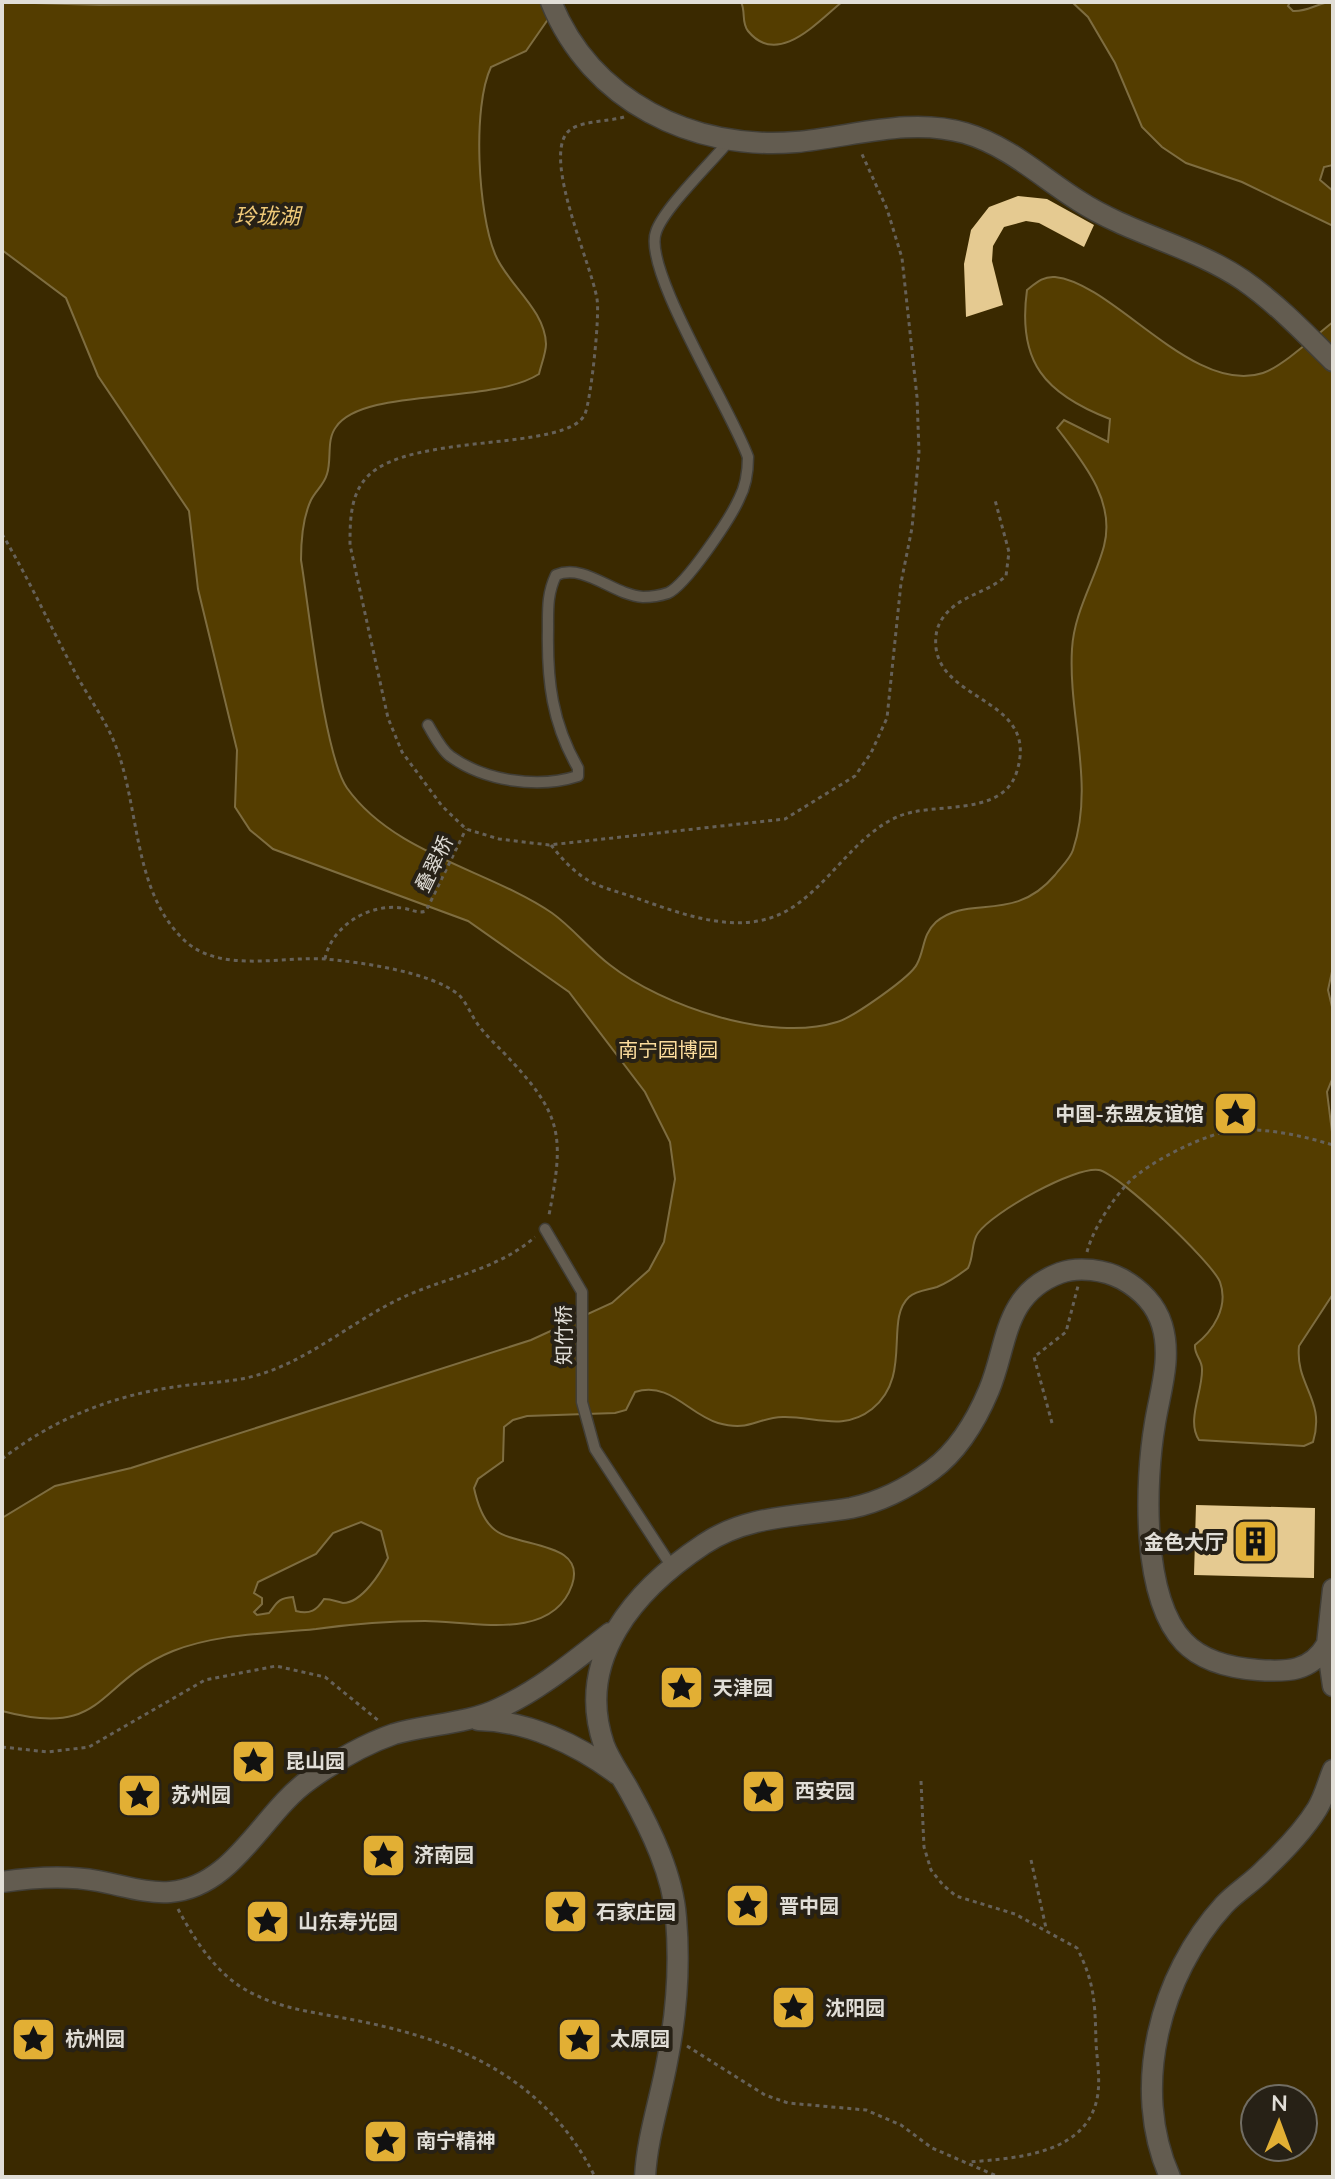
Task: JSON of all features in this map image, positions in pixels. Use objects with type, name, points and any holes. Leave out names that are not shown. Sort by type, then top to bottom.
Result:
[{"type":"street","points":[[551,2],[573,46],[620,94],[664,122],[729,141],[794,142],[882,128],[939,128],[966,133],[1041,172],[1079,201],[1242,280],[1291,319],[1333,361]]},
{"type":"street","points":[[2,1882],[65,1876],[170,1892],[211,1877],[239,1855],[267,1819],[307,1781],[348,1755],[394,1735],[499,1709],[555,1676],[612,1632],[672,1567],[709,1540],[780,1514],[866,1504],[920,1479],[947,1459],[970,1428],[990,1387],[1004,1331],[1012,1313],[1048,1279],[1059,1273],[1082,1270],[1108,1273],[1133,1286],[1151,1304],[1162,1325],[1165,1361],[1150,1477],[1151,1533],[1154,1570],[1163,1605],[1180,1639],[1199,1655],[1220,1664],[1280,1671],[1304,1668],[1319,1659],[1327,1644]]},
{"type":"street","points":[[1333,1589],[1327,1644],[1333,1686]]},
{"type":"street","points":[[612,1632],[597,1677],[597,1707],[605,1745],[644,1817],[669,1882],[676,1912],[672,2033],[645,2177]]},
{"type":"street","points":[[466,1719],[503,1720],[542,1732],[588,1754],[622,1777]]},
{"type":"street","points":[[1170,2177],[1156,2127],[1152,2078],[1155,2037],[1170,1991],[1224,1905],[1265,1869],[1318,1809],[1333,1770]]},
{"type":"lane","points":[[428,725],[448,754],[483,773],[531,782],[578,776],[578,768],[553,714],[547,675],[548,592],[556,575],[567,570],[580,573],[622,592],[644,597],[668,593],[682,582],[739,500],[748,474],[745,447],[663,281],[653,245],[663,218],[729,141]]},
{"type":"lane","name":"知竹桥","points":[[545,1229],[582,1292],[582,1402],[595,1449],[672,1567]]},
{"type":"path","points":[[642,110],[607,122],[572,128],[565,136],[562,147],[564,188],[597,301],[598,329],[586,411],[579,424],[566,432],[546,436],[469,443],[391,461],[368,475],[357,493],[349,517],[350,545],[388,718],[402,752],[442,806],[466,829],[499,839],[551,845],[643,833],[744,827],[785,819],[855,776],[871,753],[887,718],[919,452],[917,397],[902,258],[887,209],[853,134]]},
{"type":"path","points":[[551,845],[567,864],[599,884],[691,917],[753,922],[791,909],[820,888],[873,832],[897,817],[925,808],[955,806],[1000,796],[1010,786],[1016,773],[1020,755],[1017,733],[993,706],[954,680],[941,667],[935,633],[941,620],[956,604],[1006,576],[1009,552],[995,500]]},
{"type":"path","points":[[2,534],[111,736],[127,777],[144,862],[158,902],[186,942],[205,953],[229,959],[325,959],[420,977],[459,996],[479,1026],[533,1083],[558,1134],[560,1162],[545,1229],[522,1248],[484,1268],[408,1296],[282,1366],[249,1378],[174,1387],[107,1402],[69,1418],[2,1459]]},
{"type":"path","name":"叠翠桥","points":[[325,959],[334,936],[362,915],[384,908],[426,911],[466,829]]},
{"type":"path","points":[[1052,1423],[1034,1357],[1066,1332],[1091,1237],[1128,1182],[1182,1147],[1235,1130],[1299,1135],[1333,1145]]},
{"type":"path","points":[[2,1747],[48,1752],[89,1747],[120,1732],[205,1680],[276,1666],[325,1677],[394,1735]]},
{"type":"path","points":[[921,1781],[924,1847],[931,1870],[956,1896],[1046,1928],[1077,1948],[1093,1982],[1098,2092],[1090,2121],[1066,2142],[1045,2150],[969,2162]]},
{"type":"path","points":[[1031,1860],[1046,1928]]},
{"type":"path","points":[[170,1892],[214,1963],[239,1985],[308,2014],[436,2039],[477,2056],[556,2116],[595,2177]]},
{"type":"path","points":[[672,2033],[698,2055],[765,2095],[788,2103],[866,2110],[901,2125],[932,2148],[999,2177]]},
{"type":"green space","name":"南宁园博园","points":[[2,2],[1333,2],[1333,2177],[2,2177]]},
{"type":"water","name":"玲珑湖","points":[[2,2],[99,5],[560,2],[526,51],[491,67],[481,107],[479,133],[481,187],[489,236],[501,265],[533,308],[544,331],[546,348],[539,374],[518,384],[491,390],[372,406],[351,415],[336,427],[331,438],[327,474],[306,514],[301,553],[324,714],[339,771],[347,788],[367,811],[390,829],[552,913],[610,965],[658,994],[718,1017],[781,1028],[837,1022],[855,1013],[912,970],[920,958],[928,932],[936,922],[962,910],[1024,899],[1055,875],[1073,850],[1082,800],[1072,649],[1081,609],[1104,546],[1106,529],[1101,497],[1094,482],[1057,428],[1064,420],[1108,442],[1110,419],[1068,398],[1040,372],[1027,337],[1027,290],[1040,280],[1051,277],[1078,284],[1182,354],[1209,369],[1236,376],[1271,369],[1333,322],[1333,967],[1328,990],[1333,1011],[1333,1077],[1327,1092],[1333,1140],[1333,1294],[1299,1346],[1301,1372],[1316,1414],[1313,1442],[1304,1446],[1199,1440],[1194,1415],[1202,1369],[1195,1345],[1218,1318],[1222,1300],[1220,1282],[1201,1257],[1125,1186],[1099,1170],[1088,1171],[1035,1192],[1000,1214],[978,1233],[968,1268],[937,1287],[909,1297],[898,1320],[892,1381],[884,1396],[861,1416],[839,1421],[783,1417],[729,1425],[707,1419],[669,1395],[647,1390],[635,1392],[626,1410],[615,1413],[527,1416],[513,1420],[504,1427],[503,1461],[478,1479],[475,1493],[483,1516],[495,1530],[548,1548],[570,1560],[574,1571],[572,1585],[562,1603],[547,1615],[508,1625],[398,1622],[226,1637],[190,1645],[147,1664],[81,1713],[62,1718],[36,1718],[2,1711],[2,1518],[55,1486],[131,1468],[531,1340],[612,1303],[649,1270],[664,1242],[675,1179],[670,1142],[645,1092],[569,992],[468,921],[273,849],[250,830],[235,807],[237,750],[198,589],[189,511],[98,376],[66,298],[2,250]],"holes":[[[361,1522],[381,1531],[388,1558],[370,1586],[357,1598],[343,1603],[324,1599],[316,1609],[305,1612],[296,1611],[293,1597],[278,1602],[269,1613],[257,1615],[254,1612],[262,1604],[262,1598],[254,1593],[258,1582],[316,1554],[333,1533]]]},
{"type":"water","points":[[741,2],[842,2],[797,38],[772,45],[760,41],[748,31]]},
{"type":"water","points":[[1072,2],[1290,2],[1288,6],[1293,11],[1333,2],[1333,165],[1324,167],[1320,180],[1333,191],[1333,226],[1242,182],[1186,163],[1162,147],[1142,127],[1115,63],[1088,17]]},
{"type":"building","points":[[1018,196],[1047,199],[1094,225],[1084,247],[1039,223],[1026,221],[1004,227],[993,246],[992,261],[1003,305],[966,317],[964,264],[971,230],[989,207]]},
{"type":"building","name":"金色大厅","points":[[1196,1505],[1315,1508],[1314,1578],[1194,1575]]},
{"type":"place","name":"中国-东盟友谊馆","points":[[1235,1114]]},
{"type":"place","name":"金色大厅","points":[[1255,1542]]},
{"type":"place","name":"天津园","points":[[682,1688]]},
{"type":"place","name":"昆山园","points":[[254,1761]]},
{"type":"place","name":"西安园","points":[[764,1791]]},
{"type":"place","name":"苏州园","points":[[140,1795]]},
{"type":"place","name":"济南园","points":[[383,1855]]},
{"type":"place","name":"晋中园","points":[[748,1906]]},
{"type":"place","name":"石家庄园","points":[[565,1912]]},
{"type":"place","name":"山东寿光园","points":[[267,1922]]},
{"type":"place","name":"沈阳园","points":[[794,2008]]},
{"type":"place","name":"杭州园","points":[[34,2039]]},
{"type":"place","name":"太原园","points":[[579,2039]]},
{"type":"place","name":"南宁精神","points":[[385,2141]]}]
